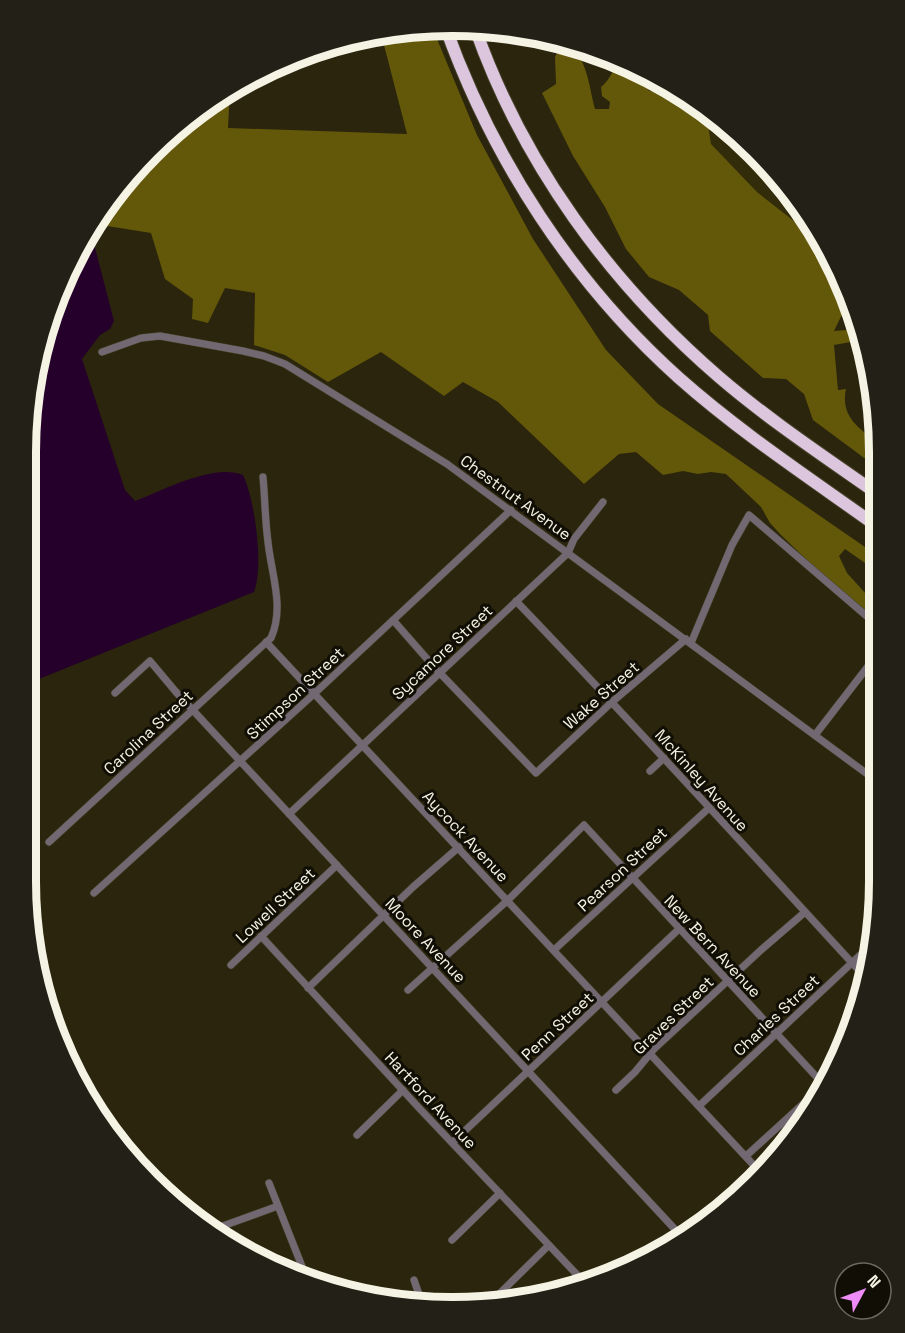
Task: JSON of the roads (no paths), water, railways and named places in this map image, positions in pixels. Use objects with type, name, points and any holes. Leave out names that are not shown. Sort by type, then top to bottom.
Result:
[{"type":"highway","points":[[449,36],[467,83],[503,156],[548,228],[598,294],[652,353],[714,408],[869,520]]},
{"type":"highway","points":[[479,37],[502,94],[539,164],[577,223],[620,278],[668,330],[721,378],[869,488]]},
{"type":"street","name":"Chestnut Avenue","points":[[102,352],[135,339],[160,336],[243,351],[278,361],[447,464],[869,775]]},
{"type":"street","points":[[263,477],[268,542],[277,604],[276,627],[271,638],[266,642]]},
{"type":"street","name":"Sycamore Street","points":[[289,814],[568,552],[574,539],[603,502]]},
{"type":"street","name":"Stimpson Street","points":[[94,893],[241,761],[511,510]]},
{"type":"street","name":"Wake Street","points":[[439,673],[536,773],[612,702],[688,641],[732,545],[749,515],[869,618]]},
{"type":"street","name":"McKinley Avenue","points":[[516,601],[859,971]]},
{"type":"street","points":[[393,620],[439,673]]},
{"type":"street","name":"Aycock Avenue","points":[[266,642],[755,1166]]},
{"type":"street","name":"Carolina Street","points":[[49,842],[266,642]]},
{"type":"street","name":"Moore Avenue","points":[[115,693],[150,661],[676,1232]]},
{"type":"street","points":[[815,735],[869,665]]},
{"type":"street","points":[[650,771],[664,758]]},
{"type":"street","name":"Pearson Street","points":[[554,950],[709,808]]},
{"type":"street","name":"New Bern Avenue","points":[[508,900],[584,825],[819,1078]]},
{"type":"street","points":[[308,988],[459,847]]},
{"type":"street","name":"Lowell Street","points":[[231,964],[337,865]]},
{"type":"street","points":[[408,990],[508,900]]},
{"type":"street","name":"Graves Street","points":[[616,1090],[635,1072],[650,1053],[805,912]]},
{"type":"street","name":"Penn Street","points":[[453,1143],[680,929]]},
{"type":"street","name":"Hartford Avenue","points":[[261,936],[579,1277]]},
{"type":"street","name":"Charles Street","points":[[700,1106],[862,953]]},
{"type":"street","points":[[357,1135],[403,1090]]},
{"type":"street","points":[[746,1156],[805,1102]]},
{"type":"street","points":[[269,1183],[303,1269]]},
{"type":"street","points":[[452,1240],[500,1193]]},
{"type":"street","points":[[221,1227],[278,1206]]},
{"type":"street","points":[[499,1294],[549,1245]]},
{"type":"street","points":[[414,1280],[419,1295]]}]
